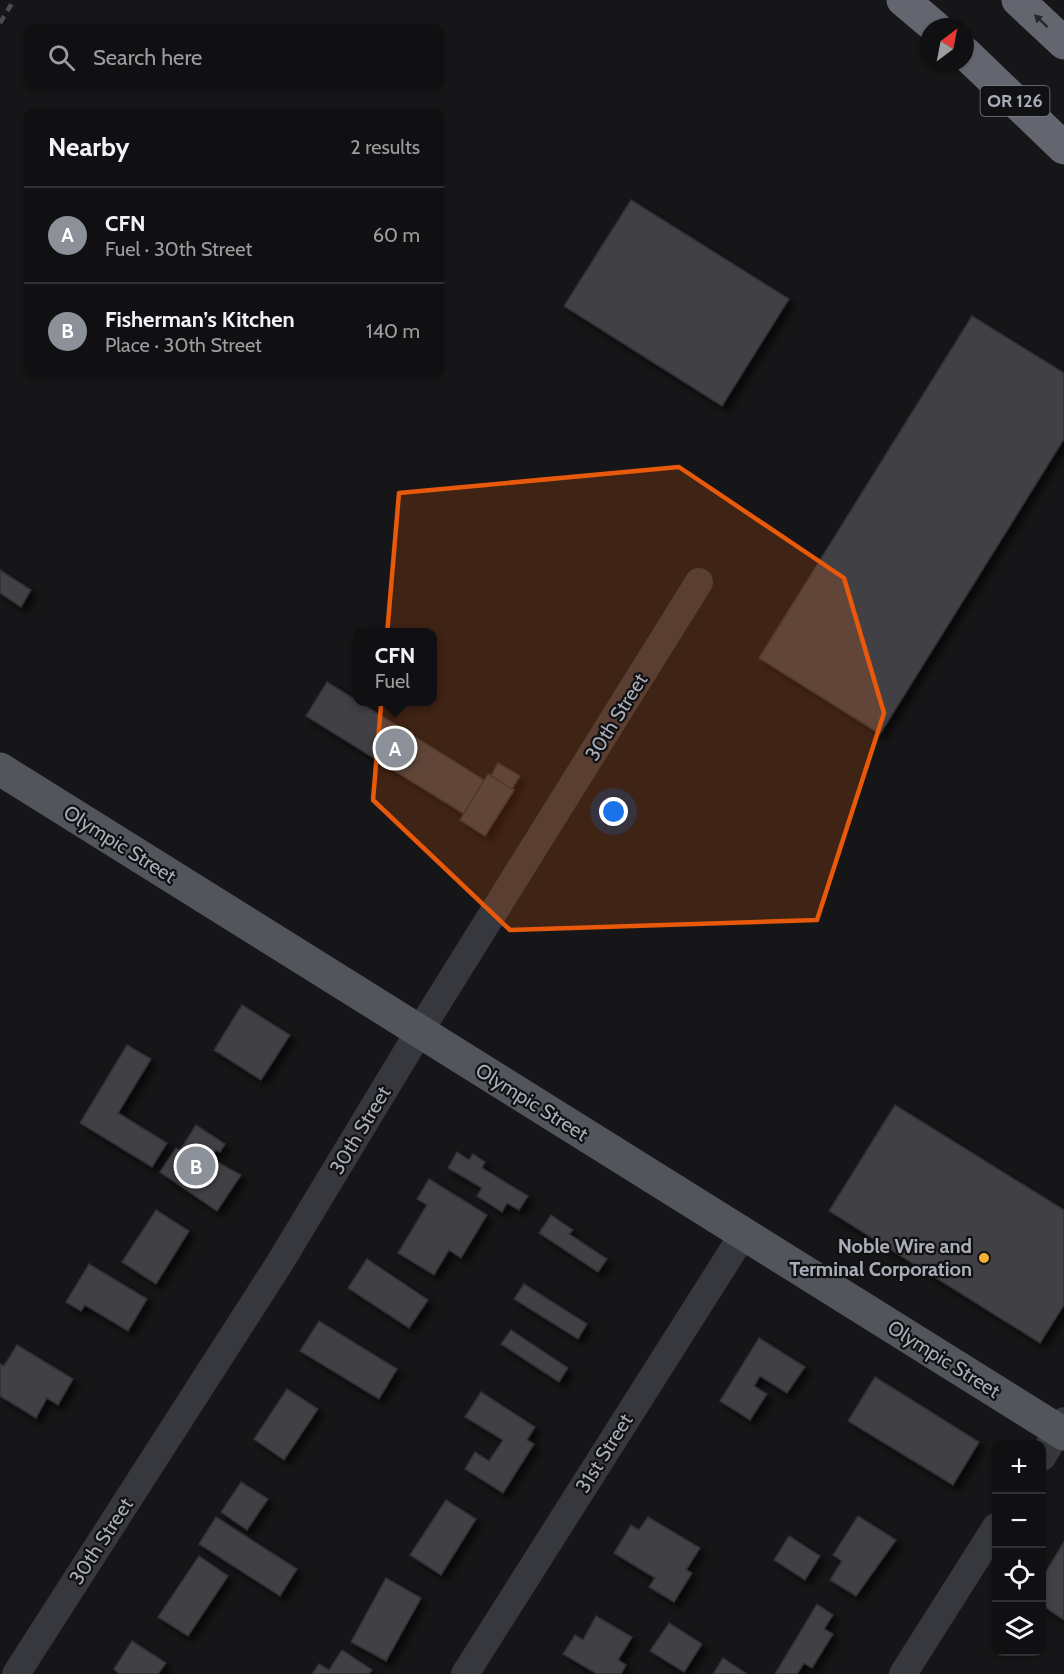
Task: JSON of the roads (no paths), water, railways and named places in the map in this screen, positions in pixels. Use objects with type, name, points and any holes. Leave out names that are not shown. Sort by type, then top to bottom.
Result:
[{"type":"highway","points":[[903,0],[924,18]]},
{"type":"highway","points":[[1018,0],[1064,43]]},
{"type":"highway","name":"OR 126","points":[[974,62],[1064,148]]},
{"type":"main road","name":"Olympic Street","points":[[0,769],[744,1233],[1057,1436]]},
{"type":"street","name":"30th Street","points":[[16,1674],[279,1264],[419,1032],[699,582]]},
{"type":"street","name":"31st Street","points":[[465,1674],[744,1233]]},
{"type":"street","points":[[903,1674],[992,1533]]},
{"type":"railway","points":[[0,23],[14,0]]},
{"type":"place","name":"CFN","points":[[395,748]]},
{"type":"place","name":"Fisherman’s Kitchen","points":[[196,1166]]},
{"type":"place","name":"Noble Wire and Terminal Corporation","points":[[984,1258]]}]
